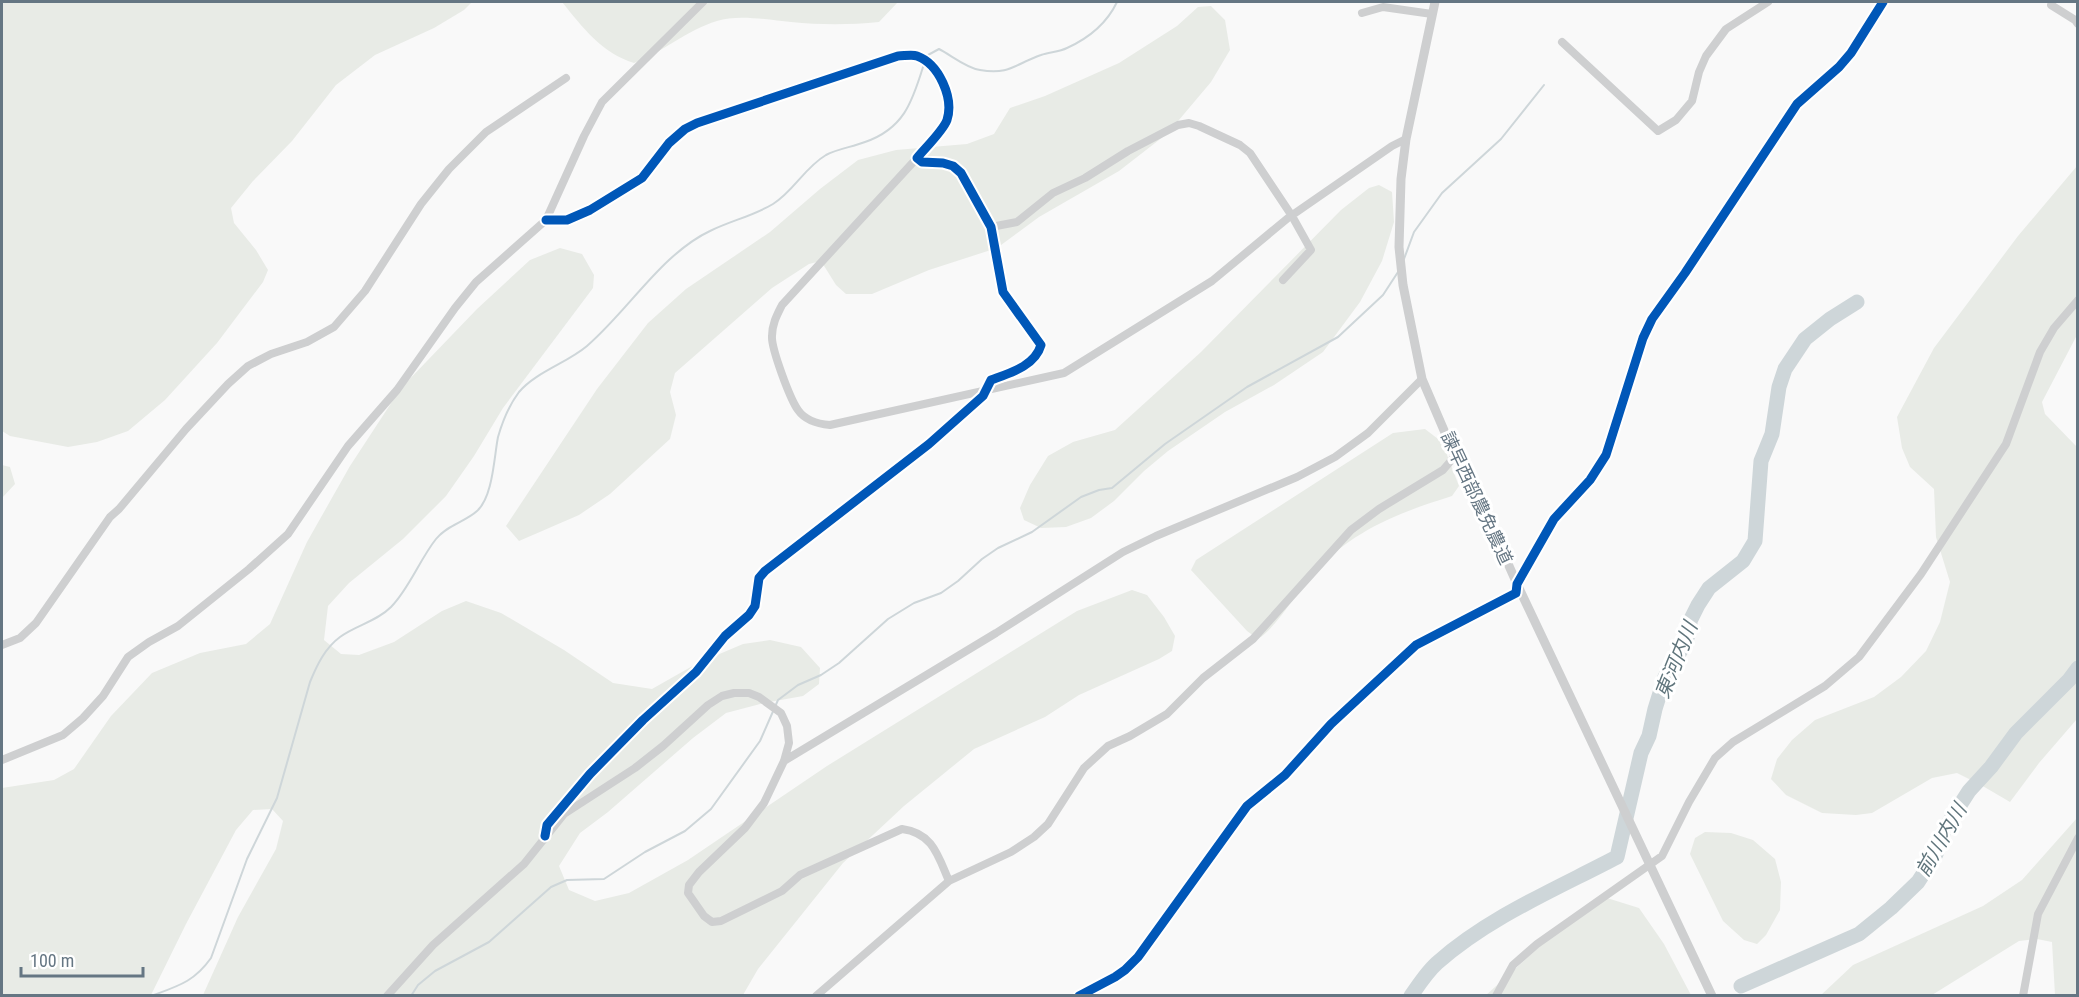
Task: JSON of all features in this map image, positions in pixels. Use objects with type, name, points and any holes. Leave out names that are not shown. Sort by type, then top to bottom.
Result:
[{"type":"street","points":[[2,760],[63,735],[103,696],[129,657],[149,642],[178,627],[288,534],[348,446],[397,390],[469,291],[546,219],[602,102],[703,2]]},
{"type":"street","name":"諫早西部農免農道","points":[[1435,2],[1406,140],[1401,179],[1399,247],[1403,285],[1422,379],[1455,456],[1491,525],[1713,996]]},
{"type":"street","points":[[1562,42],[1658,131],[1676,120],[1692,100],[1699,72],[1706,56],[1726,29],[1768,2]]},
{"type":"street","points":[[1079,996],[1115,977],[1132,963],[1247,807],[1285,775],[1331,724],[1416,645],[1516,593],[1517,584],[1554,519],[1590,480],[1606,454],[1643,338],[1652,319],[1797,104],[1839,67],[1851,53],[1883,2]]},
{"type":"street","points":[[2052,2],[2051,5],[2078,24]]},
{"type":"street","points":[[1362,13],[1383,7],[1432,15]]},
{"type":"street","points":[[546,219],[567,220],[590,210],[642,178],[669,143],[685,129],[697,123],[898,56],[917,56],[933,66],[942,82],[949,104],[946,122],[917,158],[782,305],[774,322],[773,350],[798,410],[807,418],[820,424],[830,425],[1064,373],[1212,281],[1292,216],[1392,146],[1406,140]]},
{"type":"street","points":[[2,645],[20,638],[36,623],[110,517],[228,384],[248,366],[271,354],[307,342],[334,327],[365,291],[421,204],[449,169],[486,132],[566,78]]},
{"type":"street","points":[[991,228],[1017,222],[1053,193],[1085,178],[1128,151],[1178,125],[1189,123],[1240,145],[1250,153],[1292,216],[1311,250],[1283,280]]},
{"type":"street","points":[[545,836],[547,825],[590,774],[643,720],[696,672],[724,636],[749,615],[755,606],[759,578],[765,571],[929,444],[983,396],[991,380],[1013,372],[1038,354],[1041,345],[1003,292],[991,228],[961,173],[953,166],[922,162],[917,158]]},
{"type":"street","points":[[1496,996],[1513,965],[1537,944],[1662,856],[1689,802],[1715,758],[1733,742],[1825,686],[1859,657],[1921,574],[2006,444],[2040,352],[2054,328],[2078,300]]},
{"type":"street","points":[[784,761],[996,633],[1123,552],[1335,458],[1368,434],[1422,379]]},
{"type":"street","points":[[816,996],[949,881],[1011,852],[1034,837],[1048,824],[1084,768],[1108,746],[1167,714],[1203,678],[1253,639],[1351,530],[1379,509],[1443,470],[1455,456]]},
{"type":"street","points":[[387,996],[433,945],[524,864],[564,814],[634,768],[663,746],[708,705],[722,696],[734,693],[749,693],[759,697],[781,713],[787,726],[789,743],[784,761],[764,803],[745,828],[699,872],[689,885],[688,893],[704,916],[712,922],[721,921],[782,891],[801,875],[902,829],[914,830],[935,847],[949,881]]},
{"type":"street","points":[[2023,996],[2038,914],[2078,837]]},
{"type":"shaded area","points":[[2,2],[472,2],[464,10],[434,28],[375,55],[336,85],[292,141],[253,181],[231,208],[234,223],[256,250],[268,270],[263,282],[217,343],[165,400],[128,431],[97,442],[68,447],[10,436],[2,431]]},
{"type":"shaded area","points":[[562,2],[898,2],[879,22],[824,24],[754,18],[725,19],[695,30],[634,63],[612,53],[603,46]]},
{"type":"shaded area","points":[[1211,6],[1225,20],[1230,50],[1211,82],[1168,133],[1119,171],[1039,217],[997,248],[929,270],[872,294],[846,294],[836,285],[821,261],[809,264],[772,288],[675,373],[670,392],[676,415],[670,439],[610,494],[579,515],[519,541],[506,526],[597,389],[648,323],[686,289],[770,232],[858,160],[896,150],[967,144],[994,134],[1010,108],[1045,96],[1119,63],[1177,26],[1198,7]]},
{"type":"shaded area","points":[[2077,166],[2077,335],[2042,402],[2045,414],[2077,447],[2077,719],[2039,763],[2010,802],[1957,773],[1932,778],[1872,813],[1856,815],[1822,813],[1786,795],[1771,779],[1777,759],[1792,740],[1815,720],[1874,697],[1901,677],[1926,651],[1940,622],[1950,582],[1936,537],[1934,489],[1910,467],[1902,448],[1897,417],[1934,348],[2018,236]]},
{"type":"shaded area","points":[[1379,185],[1392,192],[1394,222],[1382,261],[1360,302],[1323,352],[1274,385],[1225,412],[1168,451],[1114,501],[1091,518],[1066,527],[1041,528],[1024,520],[1020,508],[1030,485],[1048,456],[1073,442],[1115,430],[1201,352],[1341,210],[1369,188]]},
{"type":"shaded area","points":[[560,248],[582,254],[594,275],[593,288],[503,408],[446,496],[403,539],[349,583],[328,606],[324,640],[341,654],[359,655],[394,642],[442,611],[466,601],[501,613],[564,650],[613,683],[652,689],[696,664],[743,644],[770,640],[801,647],[820,668],[819,684],[803,696],[726,713],[580,833],[559,866],[569,890],[595,901],[629,893],[688,860],[827,766],[1077,611],[1132,590],[1147,595],[1175,636],[1172,651],[1079,695],[1045,717],[974,749],[904,806],[843,863],[758,969],[743,995],[203,995],[238,917],[276,849],[283,821],[272,809],[253,810],[236,830],[151,995],[2,996],[2,788],[54,780],[74,769],[111,716],[152,673],[200,653],[246,644],[270,624],[307,542],[350,466],[401,388],[477,309],[530,260]]},
{"type":"shaded area","points":[[1425,429],[1442,442],[1459,486],[1452,496],[1395,516],[1344,545],[1314,573],[1280,617],[1258,639],[1247,631],[1191,570],[1196,560],[1393,433]]},
{"type":"shaded area","points":[[2,465],[10,467],[15,484],[2,498]]},
{"type":"shaded area","points":[[2077,818],[2077,995],[2055,995],[2052,942],[2037,939],[2019,941],[1932,995],[1820,996],[1853,965],[1983,906],[2022,880]]},
{"type":"shaded area","points":[[1705,832],[1731,833],[1753,840],[1775,859],[1781,882],[1780,910],[1766,935],[1757,944],[1744,940],[1723,921],[1690,854],[1695,838]]},
{"type":"shaded area","points":[[1607,898],[1639,908],[1664,944],[1691,995],[1485,996],[1559,929]]},
{"type":"waterway","points":[[928,55],[939,49],[975,69],[1006,70],[1083,40],[1103,23],[1117,2]]},
{"type":"waterway","points":[[151,996],[192,978],[211,958],[247,859],[277,798],[310,682],[319,663],[330,646],[340,637],[391,607],[440,534],[472,515],[482,505],[490,487],[498,437],[509,408],[519,392],[534,379],[587,346],[658,270],[688,244],[710,231],[773,204],[787,193],[811,166],[826,155],[878,137],[889,130],[910,103],[923,67]]},
{"type":"waterway","points":[[1404,259],[1414,232],[1442,193],[1501,139],[1544,85]]},
{"type":"waterway","points":[[411,996],[418,985],[435,971],[489,942],[551,887],[567,880],[604,879],[645,852],[685,831],[711,809],[760,741],[778,700],[798,685],[821,675],[839,663],[888,619],[914,603],[941,593],[998,548],[1032,532],[1081,497],[1112,488],[1165,444],[1247,387],[1338,337],[1383,295],[1398,272]]},
{"type":"waterway","name":"東河内川","points":[[1411,996],[1426,974],[1437,963],[1478,932],[1524,905],[1617,857],[1641,753],[1649,736],[1665,677],[1684,645],[1690,630],[1690,621],[1709,588],[1743,561],[1755,541],[1761,461],[1772,434],[1779,387],[1785,369],[1805,339],[1830,319],[1857,302]]},
{"type":"waterway","name":"前川内川","points":[[1741,986],[1859,934],[1891,908],[1918,882],[1936,854],[1946,827],[1969,791],[1991,767],[2016,733],[2078,668]]},
{"type":"cycle path","points":[[1079,996],[1115,977],[1138,957],[1247,806],[1285,775],[1331,724],[1416,645],[1516,593],[1517,584],[1554,519],[1590,480],[1606,455],[1643,338],[1652,319],[1797,104],[1839,67],[1851,53],[1883,2]]},
{"type":"cycle path","points":[[545,836],[547,825],[590,774],[643,720],[696,672],[725,636],[749,615],[755,606],[759,578],[765,571],[929,444],[983,396],[991,380],[1028,363],[1041,345],[1003,292],[991,227],[961,173],[953,166],[922,162],[917,158],[942,129],[949,111],[946,92],[938,74],[925,60],[915,55],[898,56],[697,123],[685,129],[669,143],[642,178],[590,210],[567,220],[546,220]]}]
